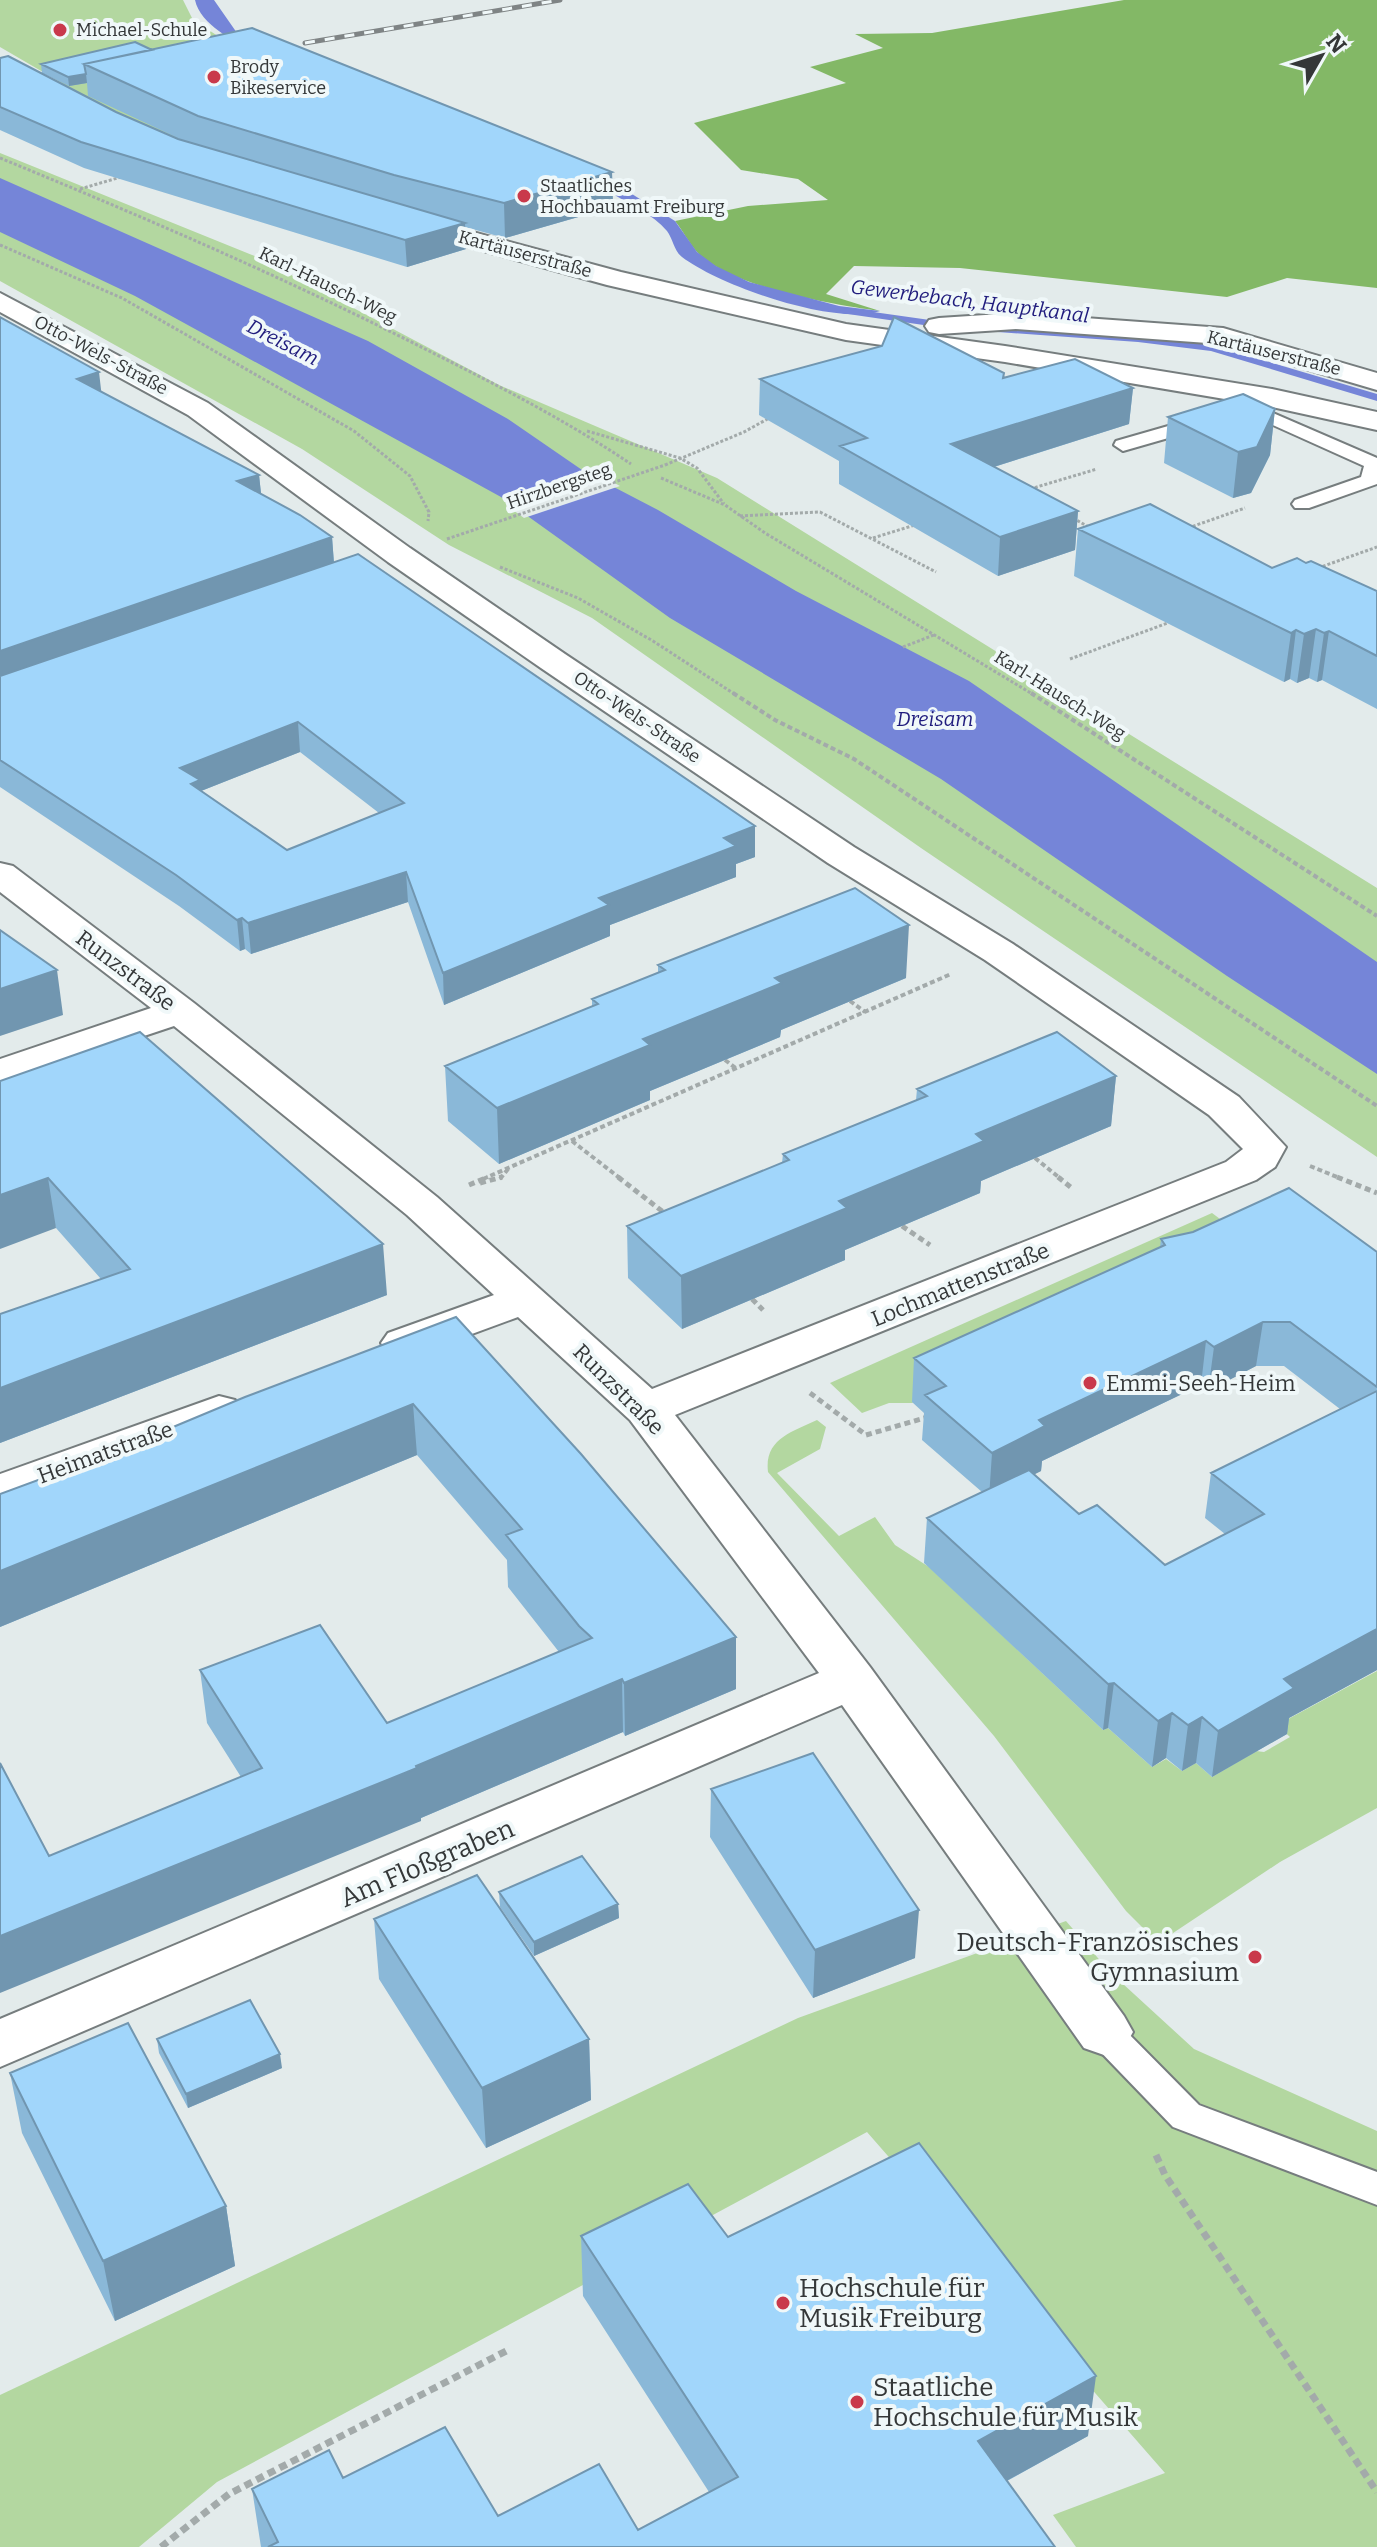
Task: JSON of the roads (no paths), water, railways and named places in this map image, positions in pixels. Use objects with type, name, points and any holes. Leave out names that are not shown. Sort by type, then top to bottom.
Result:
[{"type":"street","name":"Kartäuserstraße","points":[[386,217],[697,299],[884,338],[1005,354],[1259,408],[1377,421]]},
{"type":"street","name":"Otto-Wels-Straße","points":[[2,304],[198,409],[385,560],[841,855],[999,952],[1224,1106],[1265,1147]]},
{"type":"street","name":"Kartäuserstraße","points":[[884,338],[913,328],[1016,321],[1223,336],[1377,382]]},
{"type":"street","name":"Runzstraße","points":[[0,874],[180,1011],[422,1206],[646,1409],[852,1680],[1104,2032]]},
{"type":"street","points":[[0,1072],[180,1011]]},
{"type":"street","name":"Lochmattenstraße","points":[[646,1409],[1241,1171],[1260,1158],[1265,1147]]},
{"type":"street","points":[[361,1359],[526,1299]]},
{"type":"street","name":"Heimatstraße","points":[[0,1491],[255,1398]]},
{"type":"street","name":"Am Floßgraben","points":[[0,2044],[852,1680]]},
{"type":"lane","points":[[1259,408],[1375,465],[1370,480],[1302,504]]},
{"type":"lane","points":[[1123,445],[1194,423],[1220,419]]},
{"type":"lane","points":[[1104,2032],[1186,2116],[1377,2189]]},
{"type":"water","points":[[195,0],[214,0],[237,33],[608,179],[675,221],[697,252],[716,266],[749,282],[839,306],[880,311],[835,313],[808,308],[723,280],[682,257],[661,225],[611,193],[260,56],[212,26]]},
{"type":"water","name":"Dreisam","points":[[0,178],[368,341],[508,419],[585,472],[658,510],[796,591],[969,681],[1377,962],[1377,1074],[1227,976],[941,779],[670,618],[501,497],[135,296],[0,232]]},
{"type":"waterway","name":"Gewerbebach, Hauptkanal","points":[[845,311],[951,326]]},
{"type":"waterway","name":"Gewerbebach, Hauptkanal","points":[[988,329],[1138,339],[1212,348],[1377,398]]},
{"type":"railway","points":[[305,43],[560,0]]},
{"type":"place","name":"Michael-Schule","points":[[60,30]]},
{"type":"place","name":"Brody Bikeservice","points":[[214,77]]},
{"type":"place","name":"Staatliches Hochbauamt Freiburg","points":[[524,196]]},
{"type":"place","name":"Emmi-Seeh-Heim","points":[[1090,1383]]},
{"type":"place","name":"Deutsch-Französisches Gymnasium","points":[[1255,1957]]},
{"type":"place","name":"Hochschule für Musik Freiburg","points":[[783,2303]]},
{"type":"place","name":"Staatliche Hochschule für Musik","points":[[857,2402]]}]
